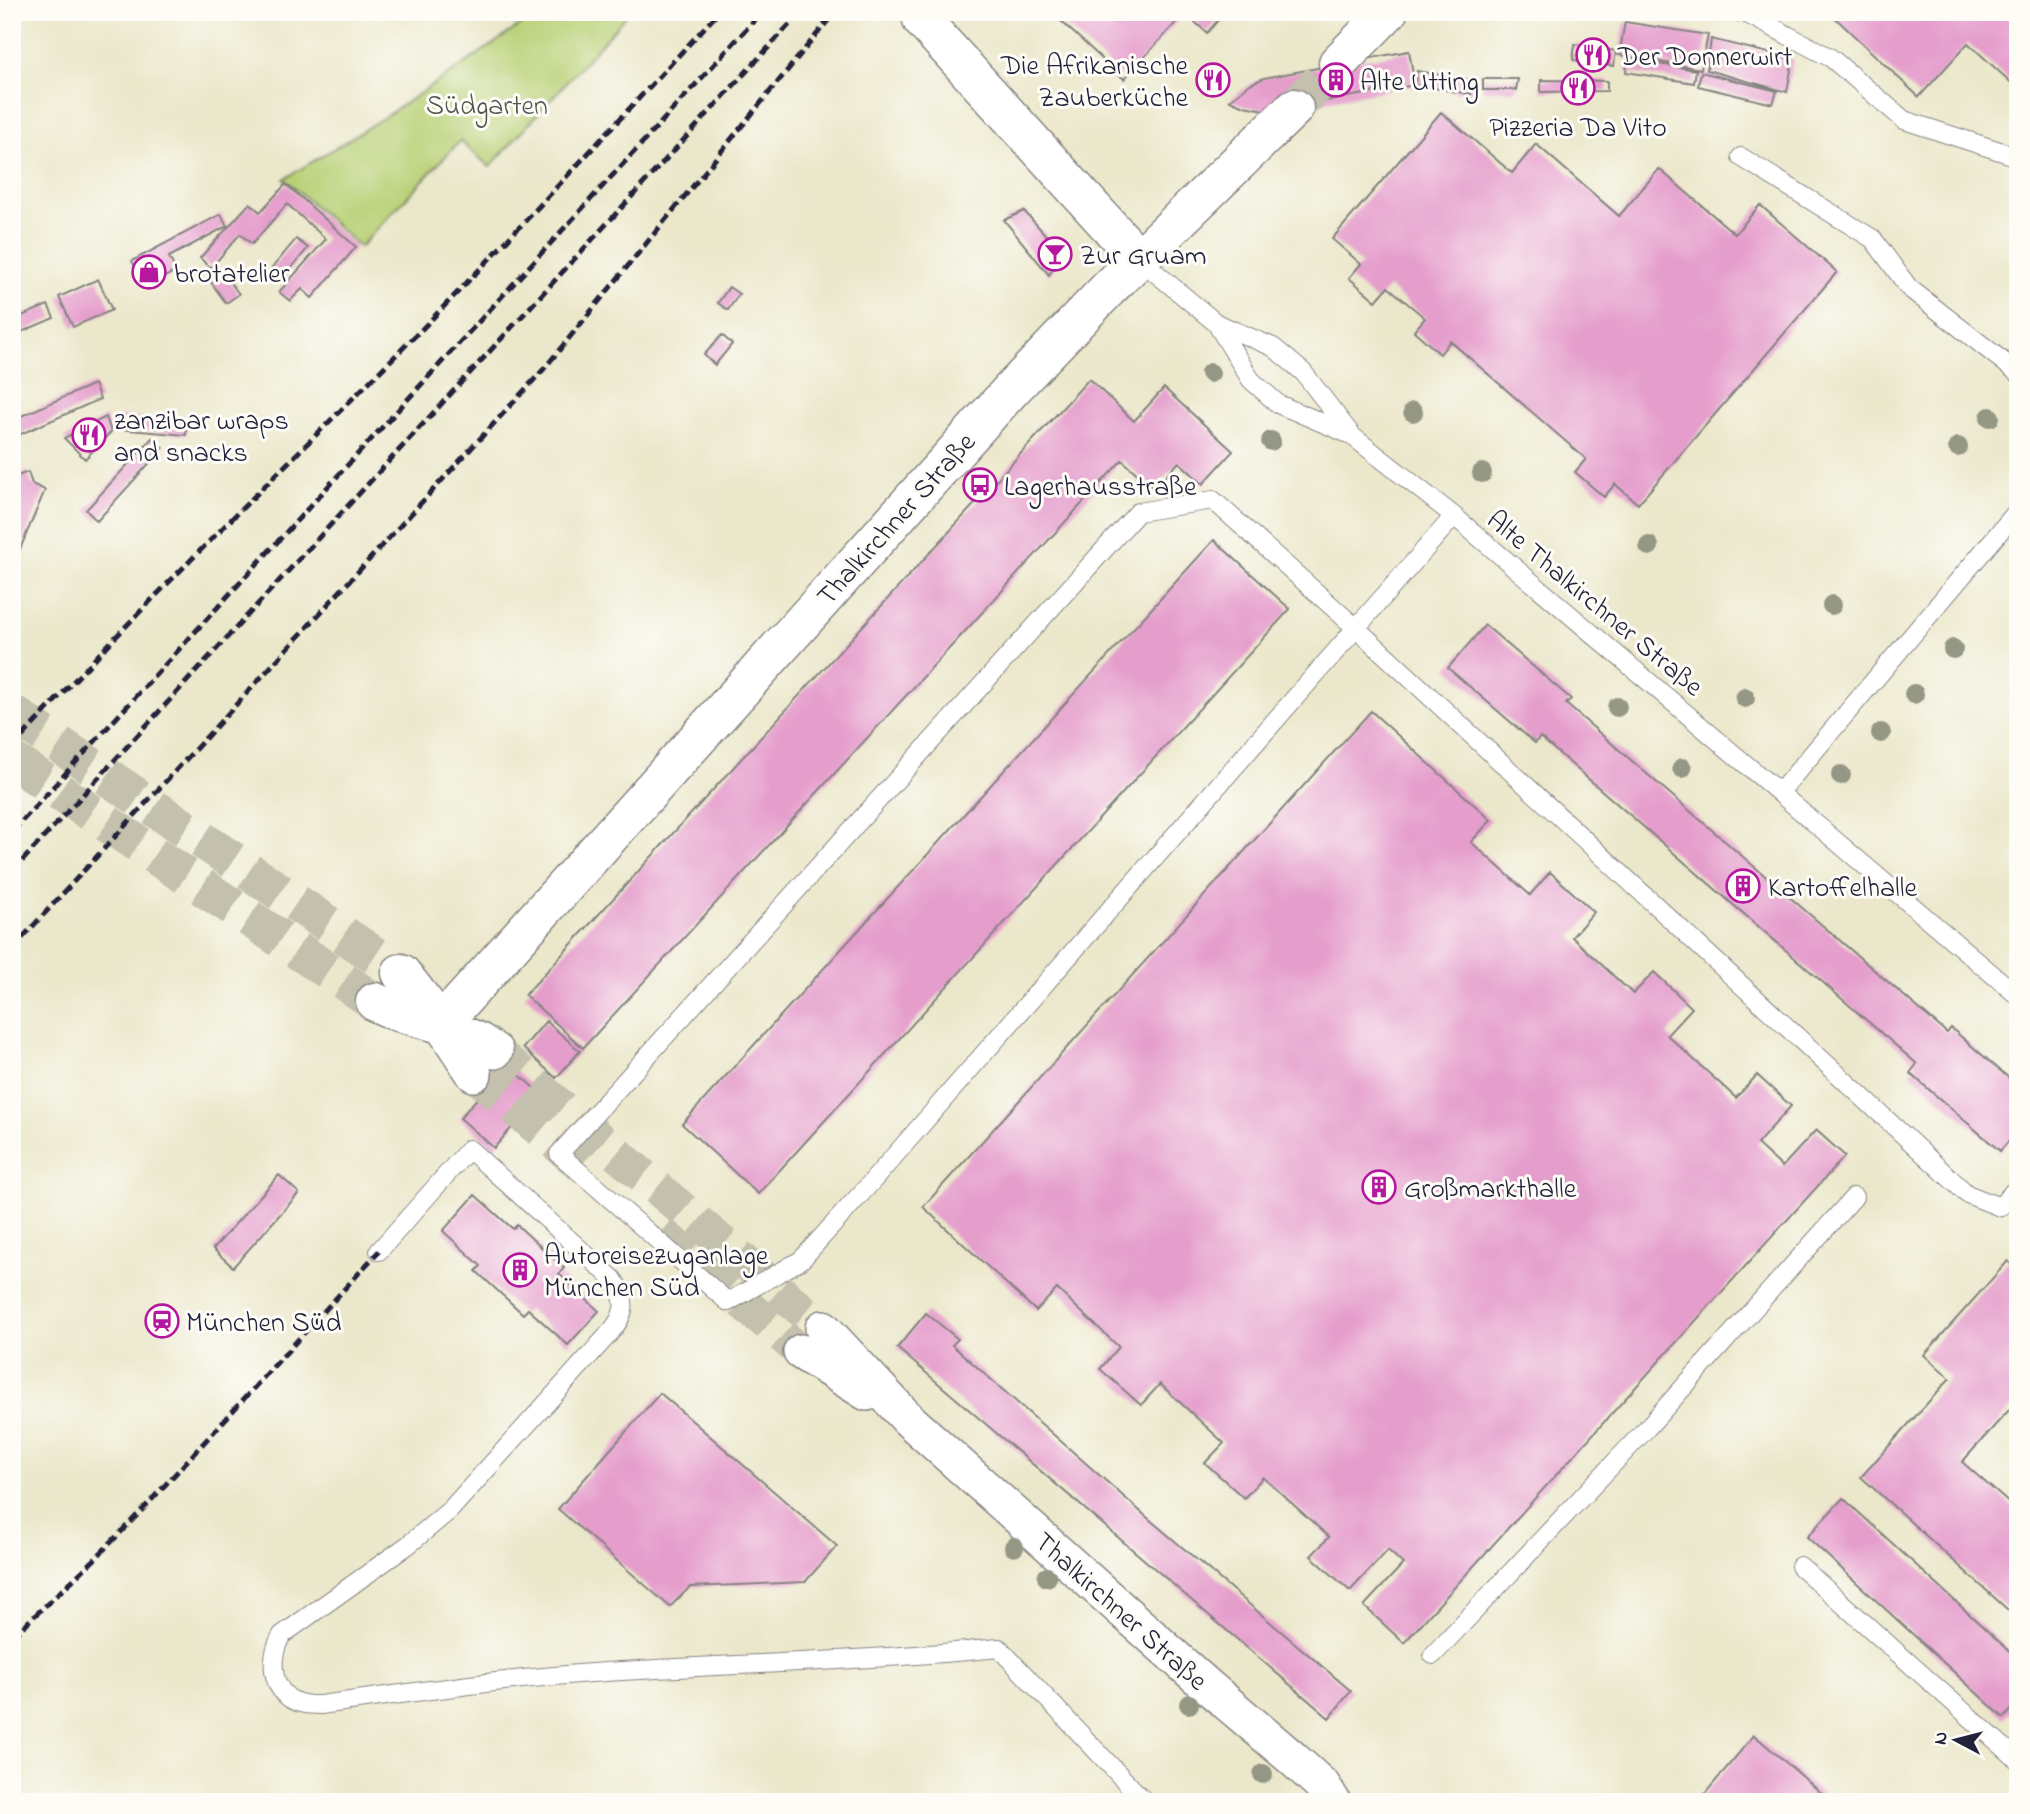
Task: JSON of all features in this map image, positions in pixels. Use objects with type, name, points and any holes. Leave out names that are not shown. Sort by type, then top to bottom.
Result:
[{"type":"street","points":[[1338,63],[1388,12]]},
{"type":"street","points":[[922,19],[1139,259],[1294,108]]},
{"type":"street","name":"Thalkirchner Straße","points":[[441,1024],[978,427],[1139,259]]},
{"type":"street","points":[[401,973],[441,1024],[485,1062]]},
{"type":"street","points":[[375,1002],[395,1011],[441,1024]]},
{"type":"street","name":"Thalkirchner Straße","points":[[812,1340],[908,1419],[1205,1684],[1292,1758],[1323,1786],[1333,1802]]},
{"type":"lane","points":[[1739,12],[1831,58],[1904,120],[2018,157]]},
{"type":"lane","points":[[1741,157],[1873,239],[1909,288],[2018,373]]},
{"type":"lane","name":"Alte Thalkirchner Straße","points":[[1139,259],[1216,323],[1251,380],[1278,404],[1351,435],[1454,516],[2018,996]]},
{"type":"lane","points":[[1216,323],[1273,347],[1303,372],[1351,435]]},
{"type":"lane","points":[[1454,516],[1356,628],[877,1176],[801,1260],[728,1302],[559,1154],[1138,512],[1213,500],[1356,628],[1967,1194],[2000,1207],[2018,1186]]},
{"type":"lane","points":[[1780,792],[2018,510]]},
{"type":"lane","points":[[379,1251],[469,1149],[613,1279],[622,1291],[622,1315],[608,1335],[450,1510],[408,1545],[282,1635],[274,1647],[272,1664],[275,1679],[285,1694],[301,1704],[321,1705],[471,1684],[604,1672],[938,1654],[999,1648],[1145,1802]]},
{"type":"lane","points":[[1433,1655],[1647,1428],[1854,1196]]},
{"type":"lane","points":[[1800,1566],[2018,1760]]},
{"type":"green space","name":"Südgarten","points":[[538,12],[625,12],[627,15],[490,167],[460,141],[360,247],[284,179],[413,98]]},
{"type":"building","points":[[1051,12],[1225,12],[1207,33],[1185,13],[1124,79]]},
{"type":"building","points":[[1829,12],[2018,12],[2018,89],[1968,43],[1919,97]]},
{"type":"building","points":[[1625,22],[1708,35],[1701,69],[1619,55]]},
{"type":"building","points":[[1711,39],[1793,59],[1787,92],[1707,70]]},
{"type":"building","points":[[1575,44],[1616,51],[1614,66],[1573,60]]},
{"type":"building","name":"Alte Utting","points":[[1409,51],[1415,85],[1270,111],[1230,100],[1250,84],[1264,78]]},
{"type":"building","points":[[1628,59],[1696,70],[1694,83],[1626,72]]},
{"type":"building","points":[[1417,71],[1474,80],[1471,94],[1415,85]]},
{"type":"building","points":[[1701,72],[1777,91],[1773,104],[1698,86]]},
{"type":"building","points":[[1483,79],[1518,79],[1516,90],[1483,90]]},
{"type":"building","points":[[1541,80],[1607,81],[1607,91],[1541,92]]},
{"type":"building","points":[[1441,112],[1512,173],[1536,144],[1619,216],[1659,169],[1735,234],[1760,205],[1837,272],[1638,504],[1615,484],[1604,497],[1575,472],[1586,459],[1450,341],[1440,354],[1414,331],[1425,318],[1388,287],[1376,301],[1349,278],[1361,264],[1332,239]]},
{"type":"building","points":[[286,184],[356,247],[312,298],[302,289],[290,301],[279,292],[326,239],[287,204],[252,244],[240,234],[211,268],[200,258],[250,203],[260,212]]},
{"type":"building","points":[[1024,211],[1063,254],[1049,275],[1004,220]]},
{"type":"building","points":[[221,214],[227,226],[169,257],[176,271],[146,287],[132,261]]},
{"type":"building","points":[[296,239],[308,248],[283,278],[272,268]]},
{"type":"building","points":[[220,269],[239,294],[226,303],[208,278]]},
{"type":"building","points":[[98,279],[112,310],[73,327],[59,297]]},
{"type":"building","points":[[729,287],[739,294],[728,310],[718,303]]},
{"type":"building","points":[[48,305],[54,318],[12,336],[12,320]]},
{"type":"building","points":[[722,335],[732,344],[715,365],[704,355]]},
{"type":"building","points":[[1089,379],[1134,421],[1164,388],[1233,451],[1203,484],[1179,462],[1154,489],[1122,460],[583,1048],[525,995]]},
{"type":"building","points":[[94,384],[100,399],[12,438],[12,420]]},
{"type":"building","points":[[119,416],[187,421],[186,435],[118,429]]},
{"type":"building","name":"zanzibar wraps and snacks","points":[[106,417],[111,432],[85,459],[64,438]]},
{"type":"building","points":[[152,438],[163,448],[97,521],[86,510]]},
{"type":"building","points":[[28,472],[32,484],[45,490],[12,568],[12,478]]},
{"type":"building","points":[[1214,540],[1290,609],[758,1194],[682,1124]]},
{"type":"building","name":"Kartoffelhalle","points":[[1485,625],[1571,699],[1566,704],[1947,1033],[1951,1028],[2018,1086],[2018,1131],[2000,1151],[1910,1073],[1917,1064],[1540,737],[1535,743],[1448,668]]},
{"type":"building","name":"Großmarkthalle","points":[[1371,711],[1491,820],[1471,842],[1530,895],[1550,872],[1594,912],[1572,937],[1633,994],[1654,972],[1692,1008],[1667,1035],[1736,1098],[1757,1075],[1791,1106],[1757,1144],[1782,1167],[1816,1130],[1845,1156],[1404,1643],[1364,1606],[1403,1564],[1388,1550],[1350,1591],[1311,1556],[1329,1537],[1263,1477],[1244,1498],[1205,1463],[1224,1443],[1160,1384],[1141,1405],[1100,1369],[1119,1347],[1057,1289],[1036,1311],[923,1207]]},
{"type":"building","points":[[546,1021],[580,1051],[556,1078],[523,1048]]},
{"type":"building","points":[[507,1064],[541,1094],[494,1148],[460,1118]]},
{"type":"building","points":[[279,1175],[299,1193],[233,1267],[213,1249]]},
{"type":"building","name":"Autoreisezuganlage München Süd","points":[[475,1195],[513,1229],[517,1225],[564,1268],[559,1274],[599,1311],[568,1345],[528,1309],[523,1314],[476,1271],[481,1266],[443,1231]]},
{"type":"building","points":[[2018,1259],[2018,1400],[1962,1462],[2018,1511],[2018,1619],[1861,1477],[1950,1378],[1924,1355],[2008,1261],[2012,1265]]},
{"type":"building","points":[[926,1313],[958,1339],[952,1345],[1149,1519],[1351,1691],[1329,1718],[897,1348]]},
{"type":"building","points":[[660,1393],[837,1546],[805,1582],[690,1587],[670,1607],[558,1509]]},
{"type":"building","points":[[1843,1498],[2018,1659],[2018,1703],[2004,1718],[1807,1537]]},
{"type":"building","points":[[1754,1735],[1832,1802],[1698,1802]]},
{"type":"tunnel","points":[[1294,108],[1338,63]]},
{"type":"tunnel","points":[[12,713],[401,973]]},
{"type":"tunnel","points":[[12,760],[375,1002]]},
{"type":"tunnel","points":[[495,1051],[823,1328]]},
{"type":"tunnel","points":[[474,1074],[592,1174]]},
{"type":"tunnel","points":[[661,1233],[801,1352]]},
{"type":"railway","points":[[12,748],[162,589],[457,293],[719,12]]},
{"type":"railway","points":[[12,832],[762,12]]},
{"type":"railway","points":[[12,872],[801,12]]},
{"type":"railway","points":[[12,949],[543,370],[835,12]]},
{"type":"railway","points":[[12,1637],[94,1560],[145,1507],[379,1251]]},
{"type":"place","name":"Der Donnerwirt","points":[[1593,55]]},
{"type":"place","name":"Die Afrikanische Zauberküche","points":[[1213,80]]},
{"type":"place","name":"Alte Utting","points":[[1336,80]]},
{"type":"place","name":"Pizzeria Da Vito","points":[[1578,88]]},
{"type":"place","name":"Zur Gruam","points":[[1055,254]]},
{"type":"place","name":"brotatelier","points":[[149,272]]},
{"type":"place","name":"zanzibar wraps and snacks","points":[[89,435]]},
{"type":"place","name":"Lagerhausstraße","points":[[980,485]]},
{"type":"place","name":"Kartoffelhalle","points":[[1743,886]]},
{"type":"place","name":"Großmarkthalle","points":[[1379,1187]]},
{"type":"place","name":"Autoreisezuganlage München Süd","points":[[520,1270]]},
{"type":"place","name":"München Süd","points":[[162,1321]]}]
